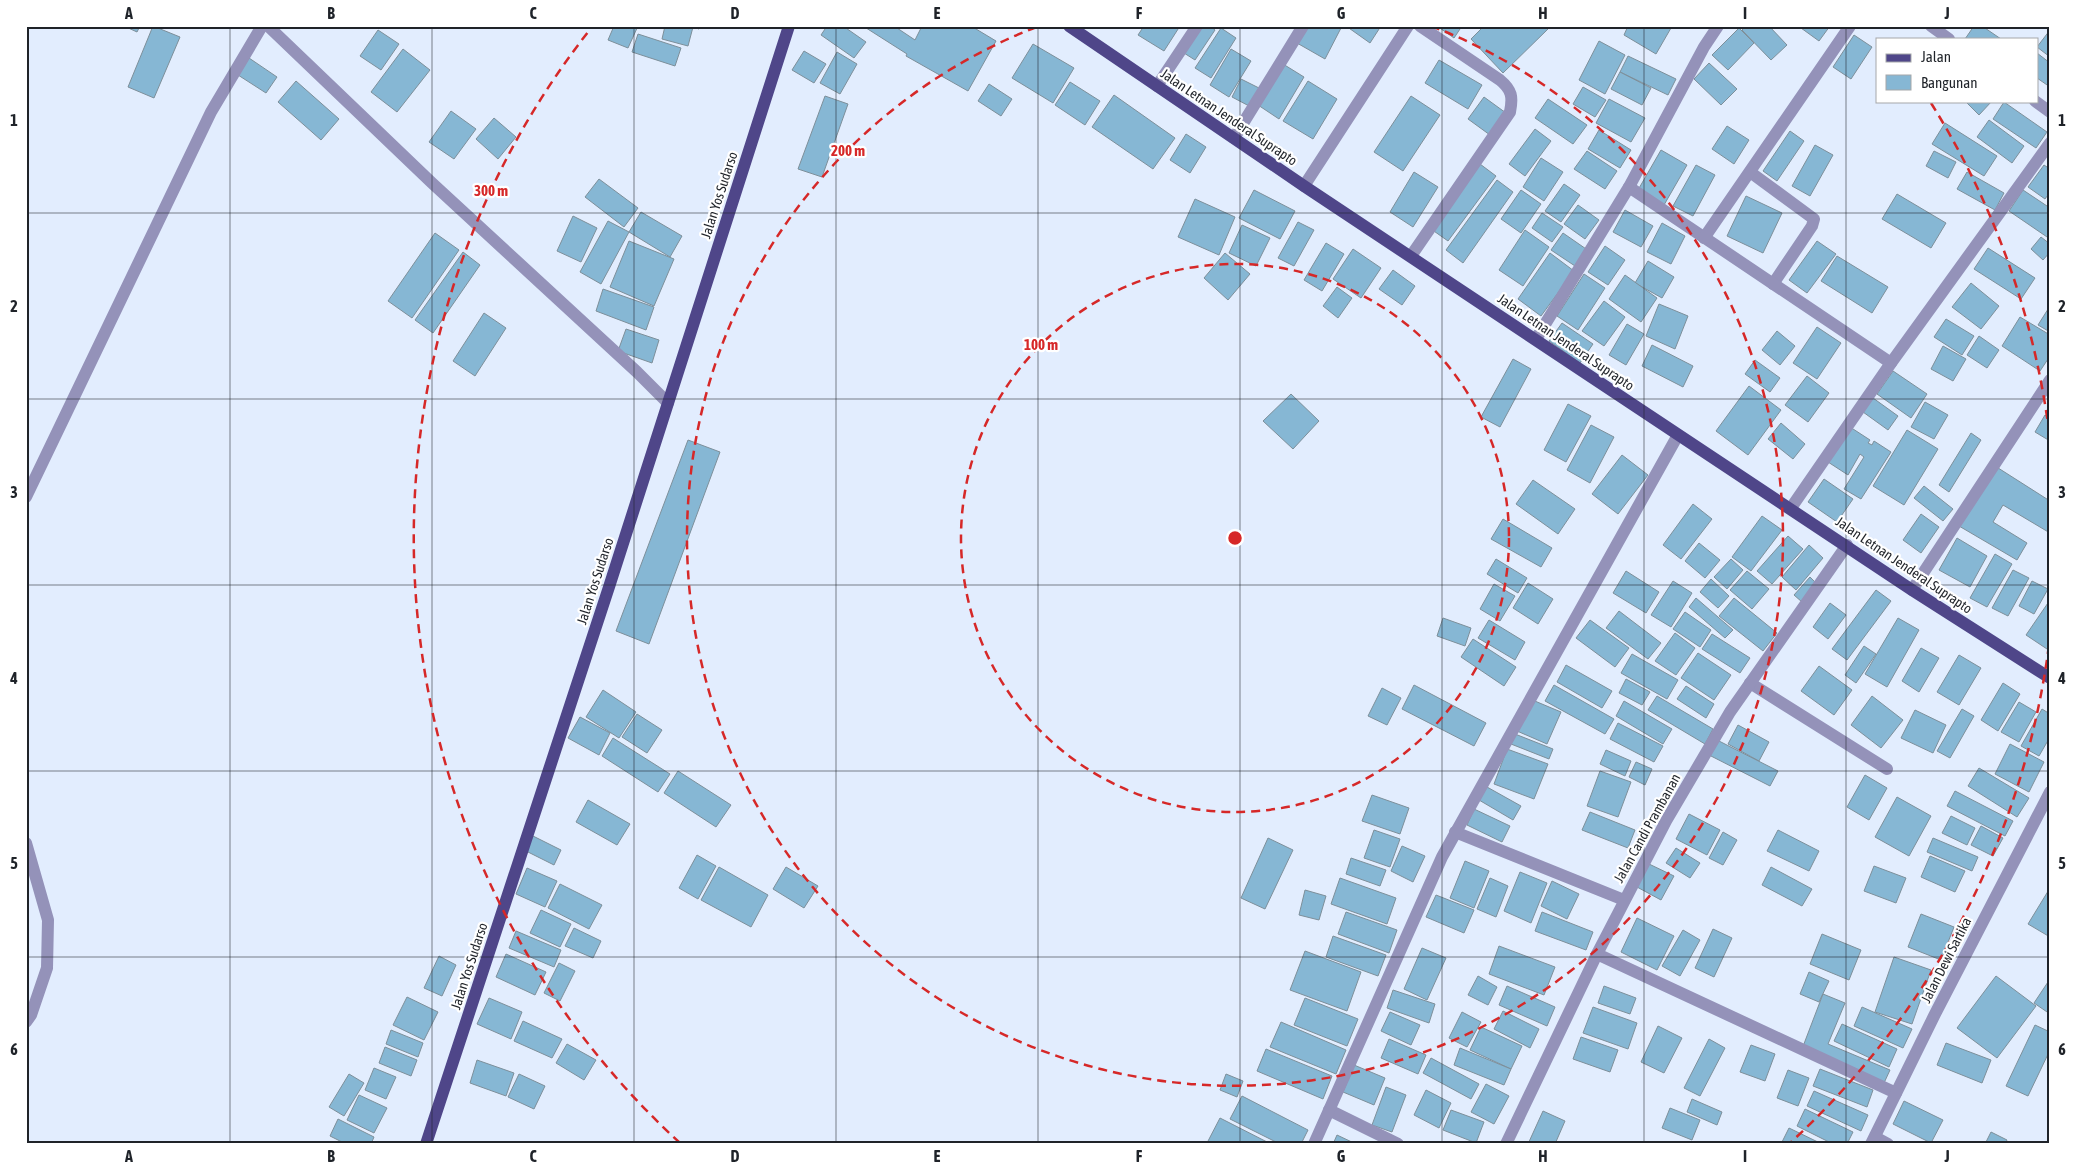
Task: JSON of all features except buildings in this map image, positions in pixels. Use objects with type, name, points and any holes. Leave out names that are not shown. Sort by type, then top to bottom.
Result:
[{"type":"main road","name":"Jalan Yos Sudarso","points":[[426,1144],[789,26]]},
{"type":"main road","name":"Jalan Letnan Jenderal Suprapto","points":[[1069,26],[1304,186],[1678,435],[1847,545],[1912,590],[2050,678]]},
{"type":"street","points":[[26,497],[211,112],[262,26]]},
{"type":"street","points":[[268,26],[432,183],[637,372],[668,403]]},
{"type":"street","points":[[1157,86],[1197,26]]},
{"type":"street","points":[[1234,138],[1302,26]]},
{"type":"street","points":[[1304,186],[1408,26]]},
{"type":"street","points":[[1411,256],[1510,112],[1513,96],[1508,87],[1500,80],[1420,26]]},
{"type":"street","points":[[1536,340],[1629,187],[1704,47],[1718,26]]},
{"type":"street","points":[[1704,238],[1850,26]]},
{"type":"street","points":[[1931,26],[1947,38]]},
{"type":"street","points":[[2036,102],[2050,112]]},
{"type":"street","points":[[1791,508],[1891,363],[2047,151]]},
{"type":"street","points":[[1750,172],[1814,219],[1812,226],[1773,284]]},
{"type":"street","points":[[1629,187],[1891,363]]},
{"type":"street","points":[[1912,590],[2050,380]]},
{"type":"street","points":[[1314,1144],[1442,857],[1678,435]]},
{"type":"street","name":"Jalan Candi Prambanan","points":[[1506,1144],[1597,954],[1666,822],[1730,712],[1847,545]]},
{"type":"street","points":[[1750,683],[1887,769]]},
{"type":"street","name":"Jalan Dewi Sartika","points":[[1873,1140],[2050,792]]},
{"type":"street","points":[[1455,832],[1624,900]]},
{"type":"street","points":[[26,843],[48,920],[47,968],[28,1017]]},
{"type":"street","points":[[1597,954],[1896,1093]]},
{"type":"street","points":[[1329,1110],[1398,1144]]},
{"type":"street","points":[[1873,1140],[1888,1144]]}]
